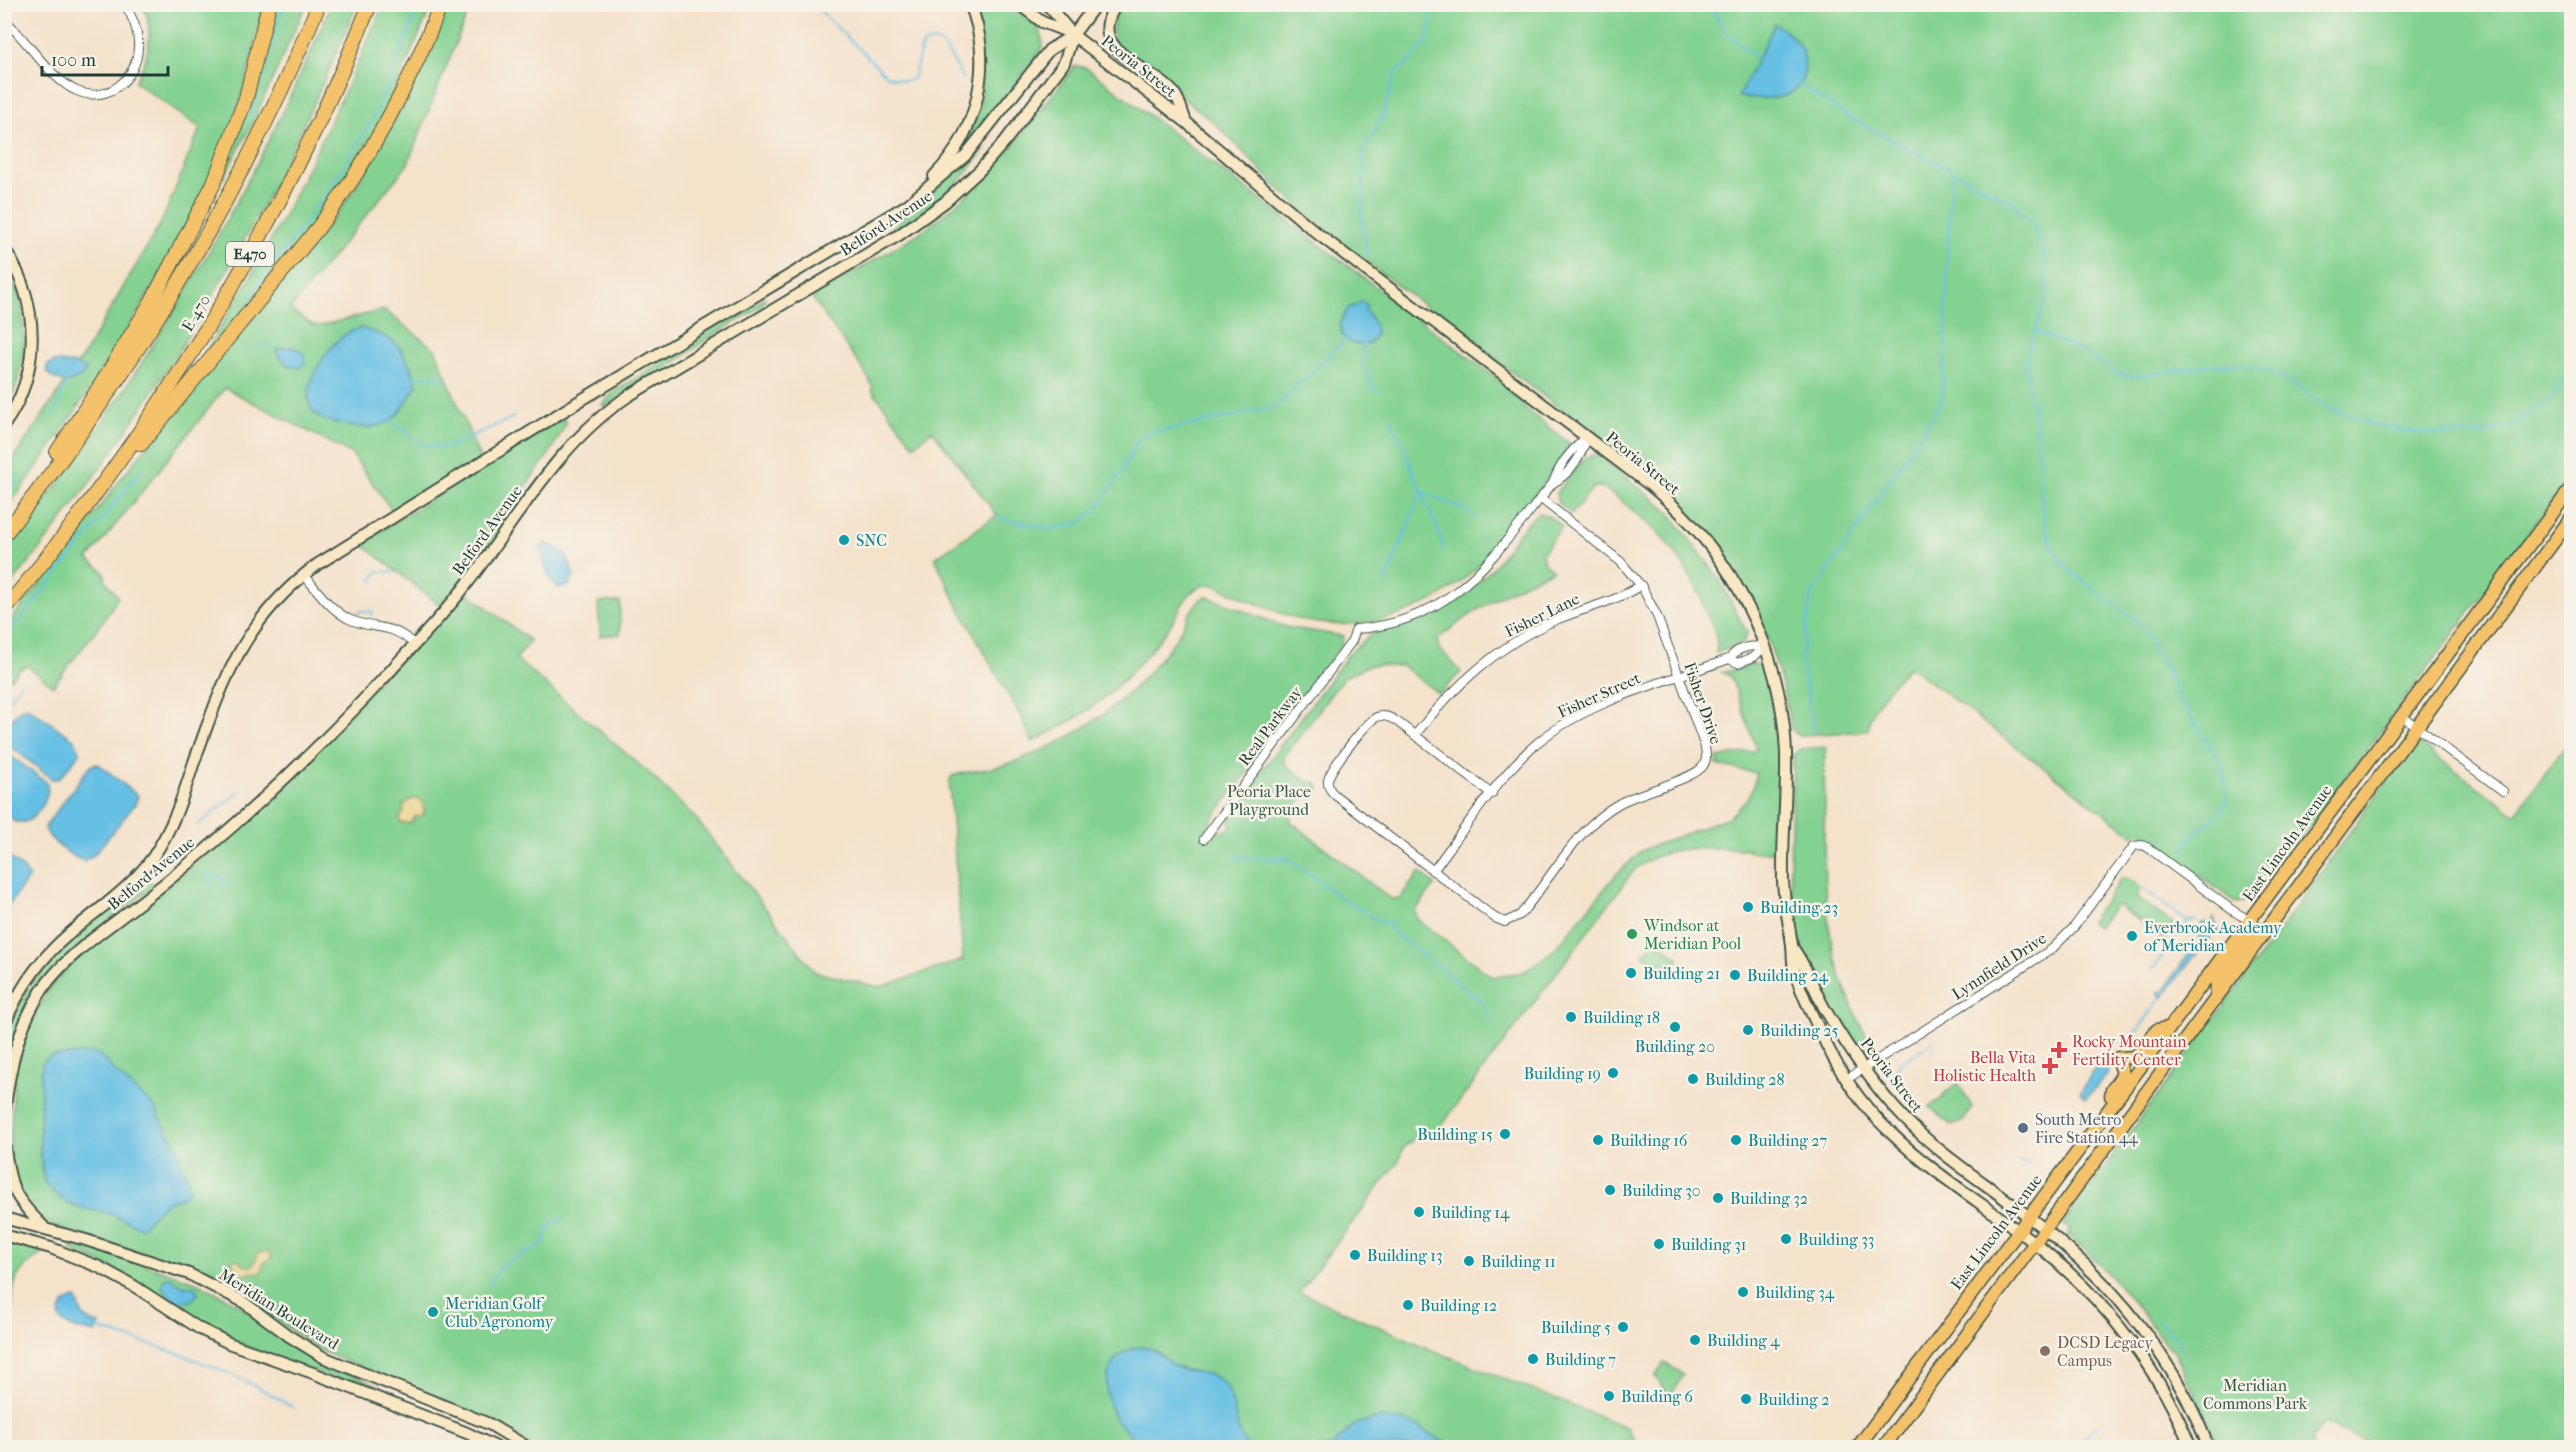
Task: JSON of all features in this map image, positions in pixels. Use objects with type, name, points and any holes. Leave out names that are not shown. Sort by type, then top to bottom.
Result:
[{"type":"highway","points":[[55,469],[57,451],[146,311],[213,185],[246,98],[269,4]]},
{"type":"highway","name":"E-470","points":[[4,535],[55,469],[130,361],[195,254],[272,107],[318,4]]},
{"type":"highway","name":"E-470","points":[[4,610],[101,487],[167,392],[249,255],[312,134],[370,4]]},
{"type":"highway","points":[[409,74],[435,4]]},
{"type":"highway","points":[[101,487],[118,472],[333,209],[373,146],[441,4]]},
{"type":"main road","points":[[926,191],[931,179],[959,145],[976,105],[981,53],[979,35],[970,4]]},
{"type":"main road","name":"Peoria Street","points":[[1019,4],[1042,22],[1073,34]]},
{"type":"main road","name":"Peoria Street","points":[[1047,4],[1073,34],[1186,122],[1318,234],[1662,495],[1700,534],[1737,586],[1765,646],[1777,686],[1785,735],[1784,889],[1794,967],[1804,997],[1847,1079],[1883,1126],[1947,1179],[2017,1231]]},
{"type":"main road","name":"Belford Avenue","points":[[4,1026],[22,990],[48,955],[64,939],[128,887],[156,852],[176,813],[220,690],[234,660],[263,616],[304,575],[578,402],[897,212],[926,191],[977,143],[1049,50],[1073,34],[1096,4]]},
{"type":"main road","points":[[1117,4],[1109,17],[1107,26],[1110,43],[1174,93],[1186,122]]},
{"type":"main road","name":"Belford Avenue","points":[[4,1116],[11,1068],[19,1036],[39,996],[62,966],[89,941],[190,863],[259,803],[334,730],[415,645],[461,592],[552,467],[596,420],[643,387],[899,235],[945,202],[980,170],[1006,140],[1064,63],[1073,34]]},
{"type":"main road","points":[[4,248],[25,290],[32,332],[31,357],[24,387],[4,425]]},
{"type":"main road","name":"East Lincoln Avenue","points":[[1857,1448],[2571,487]]},
{"type":"main road","points":[[1883,1448],[2036,1244],[2571,517]]},
{"type":"main road","points":[[2524,551],[2538,562]]},
{"type":"main road","points":[[2216,1000],[2217,983],[2256,929],[2250,921]]},
{"type":"main road","name":"Peoria Street","points":[[1792,947],[1800,956],[1826,1011],[1864,1068],[1894,1107],[1925,1139],[2046,1230]]},
{"type":"main road","points":[[2109,1109],[2112,1090],[2123,1074],[2118,1058],[2135,1057],[2157,1030],[2169,1028]]},
{"type":"main road","points":[[4,1143],[6,1167],[13,1190],[27,1211],[45,1228]]},
{"type":"main road","name":"Meridian Boulevard","points":[[4,1218],[157,1262],[204,1280],[242,1301],[289,1336],[323,1357],[489,1424],[529,1448]]},
{"type":"main road","points":[[2046,1230],[2100,1278],[2134,1317],[2166,1363],[2195,1416],[2209,1448]]},
{"type":"main road","points":[[2017,1231],[2036,1244],[2084,1287],[2131,1341],[2163,1392],[2191,1448]]},
{"type":"main road","points":[[4,1235],[51,1248],[94,1265],[134,1286],[200,1329],[243,1350],[313,1373],[467,1433],[498,1448]]},
{"type":"main road","points":[[2195,1416],[2208,1427],[2216,1448]]},
{"type":"street","points":[[4,19],[62,82],[80,92],[100,94],[115,89],[124,82],[136,62],[137,32],[124,4]]},
{"type":"street","points":[[1540,498],[1553,483],[1556,473],[1576,446],[1587,438]]},
{"type":"street","name":"Fisher Drive","points":[[1433,871],[1498,920],[1507,921],[1518,917],[1582,835],[1599,817],[1625,800],[1693,774],[1703,766],[1706,758],[1706,748],[1654,609],[1641,585],[1621,562],[1540,498]]},
{"type":"street","name":"Real Parkway","points":[[1204,839],[1352,641],[1356,629],[1376,627],[1407,619],[1435,606],[1456,592],[1487,565],[1540,498]]},
{"type":"street","points":[[304,575],[331,606],[346,617],[363,624],[398,631],[415,645]]},
{"type":"street","name":"Fisher Lane","points":[[1415,735],[1456,688],[1506,647],[1552,622],[1623,595],[1641,585]]},
{"type":"street","name":"Fisher Street","points":[[1433,871],[1525,754],[1559,727],[1601,706],[1729,659],[1734,652],[1749,646],[1765,646]]},
{"type":"street","points":[[1433,871],[1334,794],[1328,784],[1333,769],[1367,725],[1383,716],[1392,718],[1492,794]]},
{"type":"street","points":[[2402,716],[2503,791]]},
{"type":"street","name":"Lynnfield Drive","points":[[1847,1079],[2049,952],[2074,927],[2130,849],[2138,845],[2147,847],[2250,921]]},
{"type":"green space","points":[[1123,4],[2571,5],[2571,476],[2266,885],[2263,884],[2246,901],[2236,903],[2142,833],[2137,832],[2133,835],[1909,666],[1877,704],[1869,722],[1868,731],[1795,734],[1791,727],[1773,654],[1760,621],[1745,589],[1705,531],[1652,478],[1327,232],[1280,190],[1216,124],[1117,46],[1112,30]]},
{"type":"green space","points":[[143,5],[263,5],[237,111],[218,162],[201,196],[122,339],[65,426],[5,511],[5,471],[83,356],[162,221],[200,128],[135,82],[147,54],[149,34]]},
{"type":"green space","points":[[276,5],[306,5],[253,122],[223,179],[221,178],[259,70]]},
{"type":"green space","points":[[331,5],[357,5],[323,84],[245,237],[203,312],[109,455],[5,592],[4,556],[7,550],[73,465],[182,299],[215,242],[276,125]]},
{"type":"green space","points":[[383,5],[432,5],[385,113],[337,194],[203,363],[200,361],[247,283],[302,181]]},
{"type":"green space","points":[[446,5],[471,5],[407,165],[290,309],[311,324],[319,326],[384,310],[435,349],[480,459],[393,512],[352,454],[225,388],[88,559],[104,572],[106,581],[118,597],[103,621],[53,686],[27,666],[21,668],[5,684],[5,627],[70,547],[123,476],[341,209],[386,135]]},
{"type":"green space","points":[[974,5],[1010,5],[1040,29],[1043,44],[1040,52],[966,147],[965,143],[973,126],[982,95]]},
{"type":"green space","points":[[1075,66],[1085,67],[1516,393],[1524,408],[1569,443],[1569,446],[1552,473],[1484,560],[1472,572],[1435,599],[1393,617],[1371,622],[1326,624],[1291,617],[1213,585],[1204,585],[1190,593],[1167,630],[1122,682],[1074,720],[1032,742],[1023,721],[956,602],[935,558],[997,515],[932,430],[914,446],[872,390],[868,377],[813,299],[819,293],[923,231],[966,196],[1004,157]]},
{"type":"green space","points":[[982,145],[985,147],[955,186],[905,225],[890,234],[888,232],[960,168]]},
{"type":"green space","points":[[4,263],[19,299],[24,337],[19,375],[5,411]]},
{"type":"green space","points":[[765,298],[762,306],[705,340],[683,357],[605,407],[602,405],[615,391],[673,356],[693,339]]},
{"type":"green space","points":[[562,418],[567,422],[551,451],[523,490],[515,510],[442,607],[361,543]]},
{"type":"green space","points":[[1592,455],[1603,458],[1669,512],[1718,577],[1747,633],[1743,643],[1716,653],[1717,643],[1713,629],[1698,592],[1678,556],[1653,528],[1603,487],[1593,487],[1572,514],[1559,504],[1556,493],[1584,459]]},
{"type":"green space","name":"Peoria Place Playground","points":[[1538,513],[1548,516],[1562,526],[1542,554],[1544,563],[1553,570],[1493,600],[1438,639],[1438,647],[1461,672],[1439,694],[1402,666],[1370,665],[1344,677],[1284,757],[1285,764],[1308,782],[1317,782],[1319,789],[1308,791],[1290,814],[1291,822],[1391,899],[1399,899],[1420,872],[1435,885],[1415,911],[1417,919],[1492,977],[1523,972],[1555,949],[1616,875],[1641,851],[1729,817],[1745,802],[1753,787],[1756,773],[1717,765],[1718,758],[1757,750],[1731,677],[1722,672],[1744,669],[1745,666],[1754,664],[1762,666],[1766,672],[1774,715],[1778,779],[1777,844],[1771,852],[1749,852],[1749,849],[1689,848],[1661,854],[1635,869],[1437,1131],[1414,1140],[1405,1147],[1399,1161],[1299,1292],[1437,1352],[1626,1427],[1639,1447],[536,1447],[491,1420],[324,1352],[236,1293],[205,1276],[167,1261],[87,1238],[49,1224],[40,1218],[16,1187],[9,1155],[15,1071],[26,1031],[48,991],[74,960],[198,862],[467,592],[530,641],[516,659],[650,774],[697,820],[815,972],[880,987],[963,960],[949,782],[952,776],[1001,766],[1022,759],[1081,730],[1133,689],[1174,641],[1196,604],[1206,596],[1285,627],[1343,636],[1342,644],[1205,829],[1214,836],[1217,831],[1225,832],[1231,826],[1230,814],[1348,655],[1371,634],[1419,620],[1459,599],[1491,570],[1523,528]]},
{"type":"green space","points":[[598,602],[620,602],[620,634],[600,636]]},
{"type":"green space","name":"Meridian Commons Park","points":[[2571,739],[2571,1447],[2378,1447],[2324,1423],[2312,1438],[2313,1447],[2220,1447],[2174,1351],[2168,1348],[2146,1317],[2109,1274],[2068,1235],[2070,1229],[2064,1225],[2064,1222],[2304,897],[2389,777],[2418,743],[2515,814]]},
{"type":"green space","points":[[1826,747],[1824,858],[1827,913],[1831,940],[1846,993],[1866,1035],[1876,1050],[1867,1055],[1858,1050],[1820,991],[1808,967],[1794,920],[1790,866],[1793,755],[1800,749]]},
{"type":"green space","points":[[145,874],[154,886],[91,934],[19,1024],[5,1077],[6,1036],[19,1006],[32,985],[62,950],[112,907]]},
{"type":"green space","points":[[2128,878],[2141,888],[2136,897],[2176,926],[2165,940],[2116,904],[2098,928],[2090,922],[2121,879]]},
{"type":"green space","points":[[1655,940],[1679,958],[1668,973],[1643,955]]},
{"type":"green space","points":[[1958,1083],[1972,1107],[1964,1120],[1952,1125],[1929,1107],[1944,1097],[1943,1095]]},
{"type":"green space","points":[[5,1240],[44,1252],[18,1275],[13,1290],[12,1310],[6,1315]]},
{"type":"green space","points":[[72,1246],[128,1259],[196,1282],[236,1303],[310,1355],[393,1394],[386,1396],[227,1338],[106,1266],[71,1250]]},
{"type":"green space","points":[[1664,1363],[1683,1374],[1670,1398],[1655,1376]]},
{"type":"sand","points":[[418,798],[423,803],[424,815],[415,817],[410,823],[401,823],[399,818],[404,812],[403,806],[408,801]]},
{"type":"sand","points":[[268,1251],[272,1257],[263,1264],[260,1274],[252,1272],[244,1275],[231,1263],[236,1258],[243,1265],[250,1267],[254,1264],[258,1253]]},
{"type":"water","points":[[1775,24],[1792,37],[1801,49],[1805,64],[1802,79],[1793,91],[1781,97],[1738,97]]},
{"type":"water","points":[[1362,301],[1367,305],[1365,310],[1374,323],[1375,336],[1369,344],[1353,344],[1342,336],[1340,323],[1348,308]]},
{"type":"water","points":[[360,328],[384,336],[398,346],[408,362],[417,385],[396,416],[386,423],[371,427],[350,426],[322,419],[311,408],[308,398],[315,373],[330,349],[347,333]]},
{"type":"water","points":[[291,347],[300,351],[305,357],[304,364],[299,368],[287,365],[276,352],[277,349]]},
{"type":"water","points":[[53,362],[72,363],[87,369],[80,378],[65,383],[51,377],[47,371],[47,366]]},
{"type":"water","points":[[546,543],[566,553],[574,576],[568,586],[558,588],[549,577],[540,548]]},
{"type":"water","points":[[26,706],[75,740],[80,753],[59,779],[52,779],[5,742],[10,721]]},
{"type":"water","points":[[4,751],[46,782],[47,792],[44,803],[33,817],[25,822],[15,822],[5,812]]},
{"type":"water","points":[[95,764],[100,765],[138,796],[135,804],[94,855],[84,861],[73,856],[55,842],[45,827],[89,767]]},
{"type":"water","points":[[5,854],[24,869],[29,877],[5,911]]},
{"type":"water","points":[[2214,918],[2219,931],[2214,931],[2162,998],[2158,992],[2162,992],[2205,931],[2201,924],[2206,922],[2211,926]]},
{"type":"water","points":[[94,1053],[101,1056],[116,1073],[154,1106],[177,1148],[182,1168],[189,1182],[189,1190],[185,1196],[167,1202],[141,1228],[112,1214],[66,1202],[44,1182],[40,1152],[43,1062],[51,1056]]},
{"type":"water","points":[[2103,1061],[2107,1064],[2108,1074],[2086,1098],[2080,1093],[2099,1063]]},
{"type":"water","points":[[170,1277],[181,1285],[194,1287],[199,1293],[191,1301],[174,1301],[162,1287],[164,1278]]},
{"type":"water","points":[[75,1298],[84,1317],[99,1324],[95,1333],[72,1328],[61,1321],[62,1307],[67,1301]]},
{"type":"water","points":[[1139,1347],[1152,1349],[1179,1368],[1211,1375],[1224,1384],[1232,1401],[1239,1431],[1249,1447],[1143,1447],[1132,1438],[1116,1420],[1111,1410],[1107,1387],[1112,1365],[1118,1357]]},
{"type":"water","points":[[1380,1418],[1408,1421],[1453,1447],[1331,1447],[1355,1424]]},
{"type":"waterway","points":[[250,117],[284,4]]},
{"type":"waterway","points":[[250,296],[324,198],[375,116],[420,4]]},
{"type":"waterway","points":[[813,4],[887,76],[904,81],[913,79],[922,46],[929,42],[936,42],[947,51],[963,78]]},
{"type":"waterway","points":[[1365,256],[1366,245],[1362,215],[1364,151],[1382,118],[1395,73],[1414,58],[1428,39],[1433,4]]},
{"type":"waterway","points":[[1709,4],[1726,33],[1757,58]]},
{"type":"waterway","points":[[1798,84],[1854,120],[2015,204],[2036,230],[2044,256],[2046,290],[2043,309],[2026,356],[2046,529],[2052,547],[2067,569],[2139,623],[2161,659],[2177,695],[2221,764],[2227,795],[2224,805],[2219,813],[2189,839],[2184,850]]},
{"type":"waterway","points":[[1815,731],[1801,662],[1811,597],[1941,404],[1946,342],[1947,260],[1952,170]]},
{"type":"waterway","points":[[2035,331],[2081,351],[2119,374],[2135,377],[2209,365],[2234,364],[2257,367],[2283,377],[2326,406],[2368,423],[2420,433],[2477,435],[2510,426],[2551,399],[2572,371]]},
{"type":"waterway","points":[[999,518],[1052,529],[1078,524],[1095,511],[1121,473],[1135,445],[1146,434],[1272,408],[1286,398],[1345,339]]},
{"type":"waterway","points":[[1363,343],[1364,368],[1376,392]]},
{"type":"waterway","points":[[258,344],[270,346]]},
{"type":"waterway","points":[[4,364],[10,362]]},
{"type":"waterway","points":[[412,378],[445,377]]},
{"type":"waterway","points":[[54,414],[66,383]]},
{"type":"waterway","points":[[388,419],[425,446],[448,447],[514,417]]},
{"type":"waterway","points":[[1391,419],[1442,540],[1444,551]]},
{"type":"waterway","points":[[4,639],[143,468]]},
{"type":"waterway","points":[[4,495],[17,478]]},
{"type":"waterway","points":[[1387,583],[1388,575],[1422,492],[1476,517]]},
{"type":"waterway","points":[[372,581],[378,571],[396,572]]},
{"type":"waterway","points":[[356,615],[360,611],[373,612],[371,616]]},
{"type":"waterway","points":[[4,706],[21,683]]},
{"type":"waterway","points":[[198,825],[240,791]]},
{"type":"waterway","points":[[1280,856],[1292,861],[1333,892],[1380,922],[1388,923]]},
{"type":"waterway","points":[[1236,857],[1284,859]]},
{"type":"waterway","points":[[212,887],[206,875],[217,876],[231,884]]},
{"type":"waterway","points":[[2143,889],[2188,922]]},
{"type":"waterway","points":[[1391,920],[1389,925],[1392,931],[1482,1002],[1488,1011],[1490,1023]]},
{"type":"waterway","points":[[2153,969],[2188,922],[2196,920]]},
{"type":"waterway","points":[[2127,1046],[2161,997]]},
{"type":"waterway","points":[[1928,1045],[1933,1042]]},
{"type":"waterway","points":[[1894,1073],[1900,1063],[1927,1046]]},
{"type":"waterway","points":[[1933,1048],[1934,1052]]},
{"type":"waterway","points":[[2561,1145],[2572,1144]]},
{"type":"waterway","points":[[2018,1162],[2032,1163]]},
{"type":"waterway","points":[[488,1286],[501,1266],[541,1245],[552,1223],[563,1218]]},
{"type":"waterway","points":[[2159,1319],[2168,1332],[2176,1337]]},
{"type":"waterway","points":[[96,1328],[173,1352],[223,1371],[293,1408]]},
{"type":"waterway","points":[[2177,1340],[2182,1348]]},
{"type":"waterway","points":[[2077,1448],[2085,1436],[2099,1424]]},
{"type":"place","name":"SNC","points":[[844,540]]},
{"type":"place","name":"Building 23","points":[[1748,907]]},
{"type":"place","name":"Windsor at Meridian Pool","points":[[1632,934]]},
{"type":"place","name":"Everbrook Academy of Meridian","points":[[2132,936]]},
{"type":"place","name":"Building 21","points":[[1631,973]]},
{"type":"place","name":"Building 24","points":[[1735,975]]},
{"type":"place","name":"Building 18","points":[[1571,1017]]},
{"type":"place","name":"Building 20","points":[[1675,1027]]},
{"type":"place","name":"Building 25","points":[[1748,1030]]},
{"type":"place","name":"Rocky Mountain Fertility Center","points":[[2059,1050]]},
{"type":"place","name":"Bella Vita Holistic Health","points":[[2050,1066]]},
{"type":"place","name":"Building 19","points":[[1613,1073]]},
{"type":"place","name":"Building 28","points":[[1693,1079]]},
{"type":"place","name":"South Metro Fire Station 44","points":[[2023,1128]]},
{"type":"place","name":"Building 15","points":[[1505,1134]]},
{"type":"place","name":"Building 16","points":[[1598,1140]]},
{"type":"place","name":"Building 27","points":[[1736,1140]]},
{"type":"place","name":"Building 30","points":[[1610,1190]]},
{"type":"place","name":"Building 32","points":[[1718,1198]]},
{"type":"place","name":"Building 14","points":[[1419,1212]]},
{"type":"place","name":"Building 33","points":[[1786,1239]]},
{"type":"place","name":"Building 31","points":[[1659,1244]]},
{"type":"place","name":"Building 13","points":[[1355,1255]]},
{"type":"place","name":"Building 11","points":[[1469,1261]]},
{"type":"place","name":"Building 34","points":[[1743,1292]]},
{"type":"place","name":"Building 12","points":[[1408,1305]]},
{"type":"place","name":"Meridian Golf Club Agronomy","points":[[433,1312]]},
{"type":"place","name":"Building 5","points":[[1623,1327]]},
{"type":"place","name":"Building 4","points":[[1695,1340]]},
{"type":"place","name":"DCSD Legacy Campus","points":[[2045,1351]]},
{"type":"place","name":"Building 7","points":[[1533,1359]]},
{"type":"place","name":"Building 6","points":[[1609,1396]]},
{"type":"place","name":"Building 2","points":[[1746,1399]]}]
